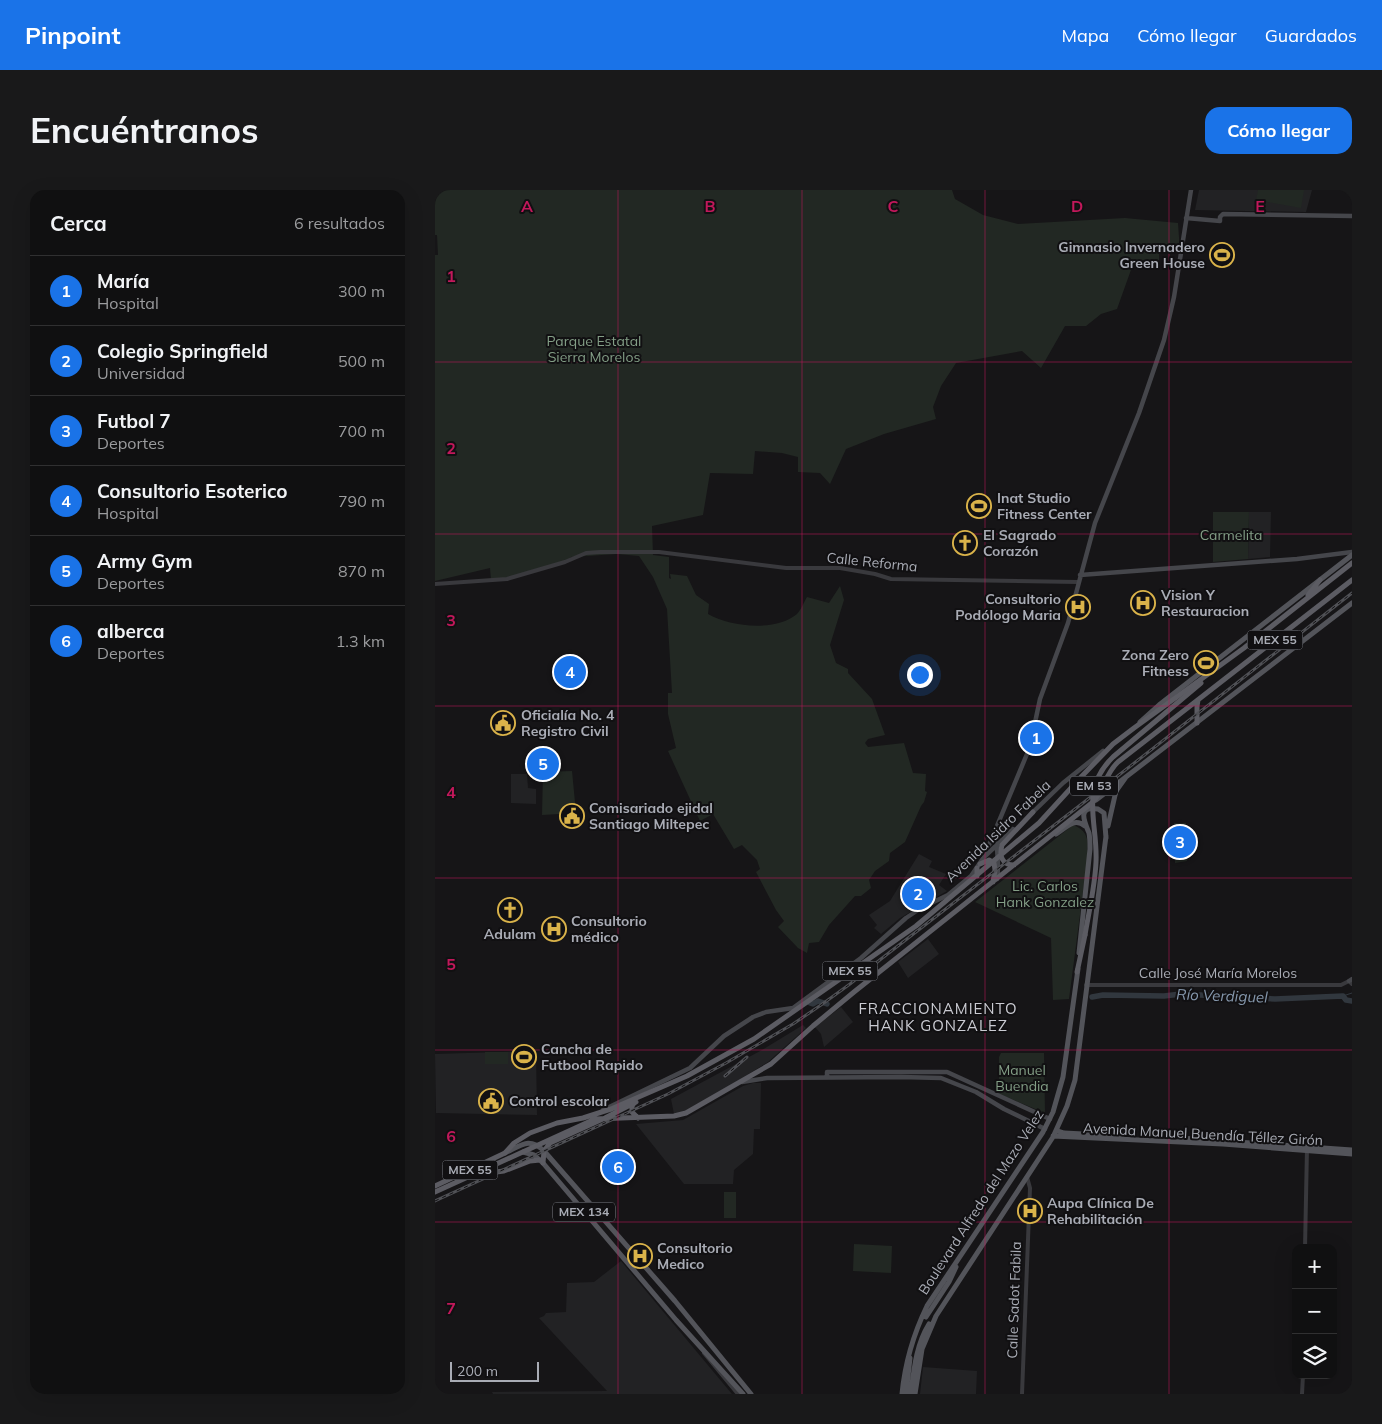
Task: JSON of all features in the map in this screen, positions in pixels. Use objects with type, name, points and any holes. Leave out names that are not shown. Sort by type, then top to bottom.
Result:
[{"type":"highway","name":"MEX 55","points":[[1113,744],[1227,661],[1352,563]]},
{"type":"highway","points":[[1301,603],[1320,580]]},
{"type":"highway","name":"MEX 55","points":[[435,1192],[595,1119],[674,1116],[686,1113],[765,1067],[854,992],[1093,802],[1115,765],[1352,580]]},
{"type":"highway","name":"Boulevard Alfredo del Mazo Velez","points":[[1077,972],[1096,867],[1091,802],[1098,777],[1113,757],[1227,661]]},
{"type":"highway","points":[[1197,723],[1198,700]]},
{"type":"highway","name":"Avenida Isidro Fabela","points":[[435,1186],[505,1153],[514,1143],[530,1133],[557,1123],[611,1109],[672,1083],[741,1047],[916,926],[974,876],[1021,840],[1047,816],[1113,744]]},
{"type":"highway","points":[[995,881],[997,858],[1005,841],[1033,812]]},
{"type":"highway","points":[[997,858],[1005,864],[1015,865]]},
{"type":"highway","points":[[974,876],[978,866],[997,858]]},
{"type":"highway","points":[[776,1024],[793,1008]]},
{"type":"highway","points":[[474,1174],[504,1171],[530,1161],[541,1162],[544,1150],[550,1143],[605,1118],[672,1083]]},
{"type":"highway","points":[[634,1102],[632,1110],[638,1118]]},
{"type":"main road","points":[[984,857],[1027,754],[1040,699],[1068,623],[1095,523],[1139,413],[1166,332],[1174,297],[1191,190]]},
{"type":"main road","points":[[1186,218],[1220,221],[1220,217],[1223,214],[1352,216]]},
{"type":"main road","points":[[1081,575],[1352,554]]},
{"type":"main road","points":[[1134,728],[1161,704],[1352,554]]},
{"type":"main road","points":[[1093,802],[1352,603]]},
{"type":"main road","name":"Avenida Isidro Fabela","points":[[978,866],[996,845],[1068,779],[1113,744]]},
{"type":"main road","name":"Boulevard Alfredo del Mazo Velez","points":[[913,1394],[922,1349],[936,1316],[1053,1136],[1067,1106],[1075,1080],[1105,838],[1116,791],[1126,777]]},
{"type":"main road","points":[[1077,972],[1090,856],[1089,834],[1083,817],[1085,812],[1093,808],[1104,813],[1105,838]]},
{"type":"main road","points":[[999,822],[1004,828],[1014,829]]},
{"type":"main road","points":[[1045,841],[1073,822],[1080,823],[1085,827]]},
{"type":"main road","points":[[996,828],[997,858]]},
{"type":"main road","name":"Avenida Isidro Fabela","points":[[793,1008],[861,958],[906,918],[921,908],[946,896],[974,876]]},
{"type":"main road","name":"Boulevard Alfredo del Mazo Velez","points":[[901,1394],[905,1364],[915,1333],[927,1306],[997,1203],[1004,1189],[1050,1119],[1060,1093],[1077,972]]},
{"type":"main road","name":"MEX 55","points":[[593,1115],[690,1068],[724,1036],[753,1017],[767,1012],[793,1008]]},
{"type":"main road","points":[[765,1067],[763,1072],[767,1078]]},
{"type":"main road","points":[[738,1082],[827,1074],[947,1072],[1050,1119]]},
{"type":"main road","points":[[827,1074],[934,1077],[963,1086],[1045,1129]]},
{"type":"main road","name":"Avenida Manuel Buendía Téllez Girón","points":[[1057,1128],[1059,1132],[1064,1133],[1222,1140],[1352,1152]]},
{"type":"main road","name":"Avenida Manuel Buendía Téllez Girón","points":[[1053,1136],[1307,1148]]},
{"type":"main road","name":"MEX 55","points":[[505,1153],[529,1143],[537,1145]]},
{"type":"main road","name":"MEX 134","points":[[537,1145],[544,1150],[675,1301],[751,1394]]},
{"type":"main road","name":"MEX 134","points":[[523,1152],[534,1155],[541,1162],[743,1394]]},
{"type":"main road","points":[[1004,1189],[1008,1195],[1015,1194]]},
{"type":"main road","points":[[997,1203],[1003,1203],[1004,1210]]},
{"type":"main road","points":[[605,1236],[606,1230],[612,1230]]},
{"type":"main road","points":[[906,1394],[909,1361],[914,1344],[926,1317],[953,1274],[959,1259]]},
{"type":"main road","points":[[913,1394],[914,1371],[923,1334],[936,1316]]},
{"type":"street","name":"Calle Reforma","points":[[435,584],[507,579],[589,553],[635,552],[672,553],[786,568],[840,568],[875,574],[891,579],[1078,582]]},
{"type":"street","name":"Calle José María Morelos","points":[[1086,985],[1341,985],[1351,981]]},
{"type":"street","points":[[1305,1244],[1307,1148]]},
{"type":"street","name":"Calle Sadot Fabila","points":[[1022,1394],[1030,1188],[1027,1177]]},
{"type":"street","points":[[702,1349],[705,1356],[738,1394]]},
{"type":"street","points":[[1302,1394],[1303,1379]]},
{"type":"shaded area","points":[[1199,190],[1312,190],[1306,212],[1195,210]]},
{"type":"shaded area","points":[[1249,512],[1271,512],[1270,557],[1248,559]]},
{"type":"shaded area","points":[[511,774],[527,774],[528,788],[536,789],[536,804],[511,803]]},
{"type":"shaded area","points":[[919,854],[932,861],[929,867],[946,874],[939,885],[947,891],[900,918],[881,934],[874,928],[877,925],[869,915],[890,901]]},
{"type":"shaded area","points":[[928,939],[939,954],[908,978],[898,962]]},
{"type":"shaded area","points":[[841,1007],[853,1022],[824,1047],[821,1034],[815,1027]]},
{"type":"shaded area","points":[[803,1025],[806,1028],[768,1062],[689,1111],[674,1114],[671,1099],[762,1050]]},
{"type":"shaded area","points":[[536,1051],[537,1115],[436,1113],[435,1054]]},
{"type":"shaded area","points":[[761,1083],[760,1129],[754,1129],[753,1154],[734,1170],[733,1184],[684,1184],[636,1124],[683,1120],[743,1086]]},
{"type":"shaded area","points":[[621,1261],[732,1394],[493,1394],[492,1392],[607,1391],[539,1318],[546,1313],[566,1312],[567,1283],[594,1282]]},
{"type":"shaded area","points":[[923,1367],[977,1371],[976,1394],[920,1394]]},
{"type":"green space","name":"Parque Estatal Sierra Morelos","points":[[435,190],[952,190],[955,199],[983,215],[1018,224],[1125,218],[1178,223],[1180,252],[1159,248],[1159,266],[1132,267],[1117,309],[1101,314],[1086,326],[1065,326],[1041,368],[1022,351],[956,363],[941,386],[933,407],[936,419],[884,434],[846,449],[830,484],[820,473],[798,472],[798,457],[782,453],[755,451],[753,474],[710,473],[703,515],[652,526],[653,555],[669,557],[669,578],[671,579],[670,574],[687,576],[696,595],[709,604],[708,614],[728,622],[753,626],[788,620],[797,614],[807,597],[829,603],[840,586],[844,600],[830,645],[836,663],[848,669],[848,673],[872,699],[885,735],[868,739],[865,743],[868,747],[904,743],[913,773],[926,774],[925,791],[927,792],[924,802],[905,842],[890,853],[889,861],[875,871],[869,880],[871,888],[861,896],[855,896],[829,925],[819,942],[809,943],[807,953],[798,948],[778,927],[784,921],[756,872],[760,869],[757,860],[742,845],[734,849],[713,814],[700,821],[668,751],[676,748],[668,714],[668,693],[672,693],[667,609],[653,577],[639,556],[617,554],[571,557],[568,561],[508,578],[491,580],[490,568],[435,581],[435,255],[438,255],[437,235],[435,235]]},
{"type":"green space","points":[[1258,190],[1304,190],[1301,208],[1256,200]]},
{"type":"green space","name":"Carmelita","points":[[1213,512],[1249,512],[1248,559],[1213,562]]},
{"type":"green space","points":[[572,771],[576,813],[542,815],[543,772]]},
{"type":"green space","points":[[1174,823],[1186,823],[1187,861],[1175,863]]},
{"type":"green space","name":"Lic. Carlos Hank Gonzalez","points":[[1073,825],[1086,835],[1088,844],[1087,861],[1069,999],[1053,1000],[1051,938],[975,902]]},
{"type":"green space","points":[[485,1052],[508,1052],[508,1064],[485,1064]]},
{"type":"green space","name":"Manuel Buendia","points":[[1001,1053],[1044,1053],[1045,1113],[999,1094],[999,1057]]},
{"type":"green space","points":[[724,1192],[736,1192],[736,1218],[724,1218]]},
{"type":"green space","points":[[854,1244],[892,1246],[891,1273],[853,1271]]},
{"type":"waterway","points":[[1343,996],[1352,993]]},
{"type":"waterway","name":"Río Verdiguel","points":[[1092,997],[1103,995],[1164,996],[1181,994],[1275,999],[1343,996],[1346,1000],[1352,1001]]},
{"type":"waterway","name":"Río Verdiguel","points":[[810,1003],[813,1004],[818,1001],[827,1004]]},
{"type":"railway","points":[[435,1201],[668,1094],[793,1024],[850,984],[1352,593]]},
{"type":"railway","points":[[725,1076],[747,1057]]},
{"type":"place","name":"Gimnasio Invernadero Green House","points":[[1222,255]]},
{"type":"place","name":"Inat Studio Fitness Center","points":[[979,506]]},
{"type":"place","name":"El Sagrado Corazón","points":[[965,543]]},
{"type":"place","name":"Vision Y Restauracion","points":[[1143,603]]},
{"type":"place","name":"Consultorio Podólogo Maria","points":[[1078,607]]},
{"type":"place","name":"Zona Zero Fitness","points":[[1206,663]]},
{"type":"place","name":"Consultorio Esoterico","points":[[570,672]]},
{"type":"place","name":"Oficialía No. 4 Registro Civil","points":[[503,723]]},
{"type":"place","name":"María","points":[[1036,738]]},
{"type":"place","name":"Army Gym","points":[[543,764]]},
{"type":"place","name":"Comisariado ejidal Santiago Miltepec","points":[[572,816]]},
{"type":"place","name":"Futbol 7","points":[[1180,842]]},
{"type":"place","name":"Colegio Springfield","points":[[918,894]]},
{"type":"place","name":"Adulam","points":[[510,910]]},
{"type":"place","name":"Consultorio médico","points":[[554,929]]},
{"type":"place","name":"Cancha de Futbool Rapido","points":[[524,1057]]},
{"type":"place","name":"Control escolar","points":[[491,1101]]},
{"type":"place","name":"alberca","points":[[618,1167]]},
{"type":"place","name":"Aupa Clínica De Rehabilitación","points":[[1030,1211]]},
{"type":"place","name":"Consultorio Medico","points":[[640,1256]]},
{"type":"district","name":"FRACCIONAMIENTO HANK GONZALEZ","points":[[938,1018]]}]
